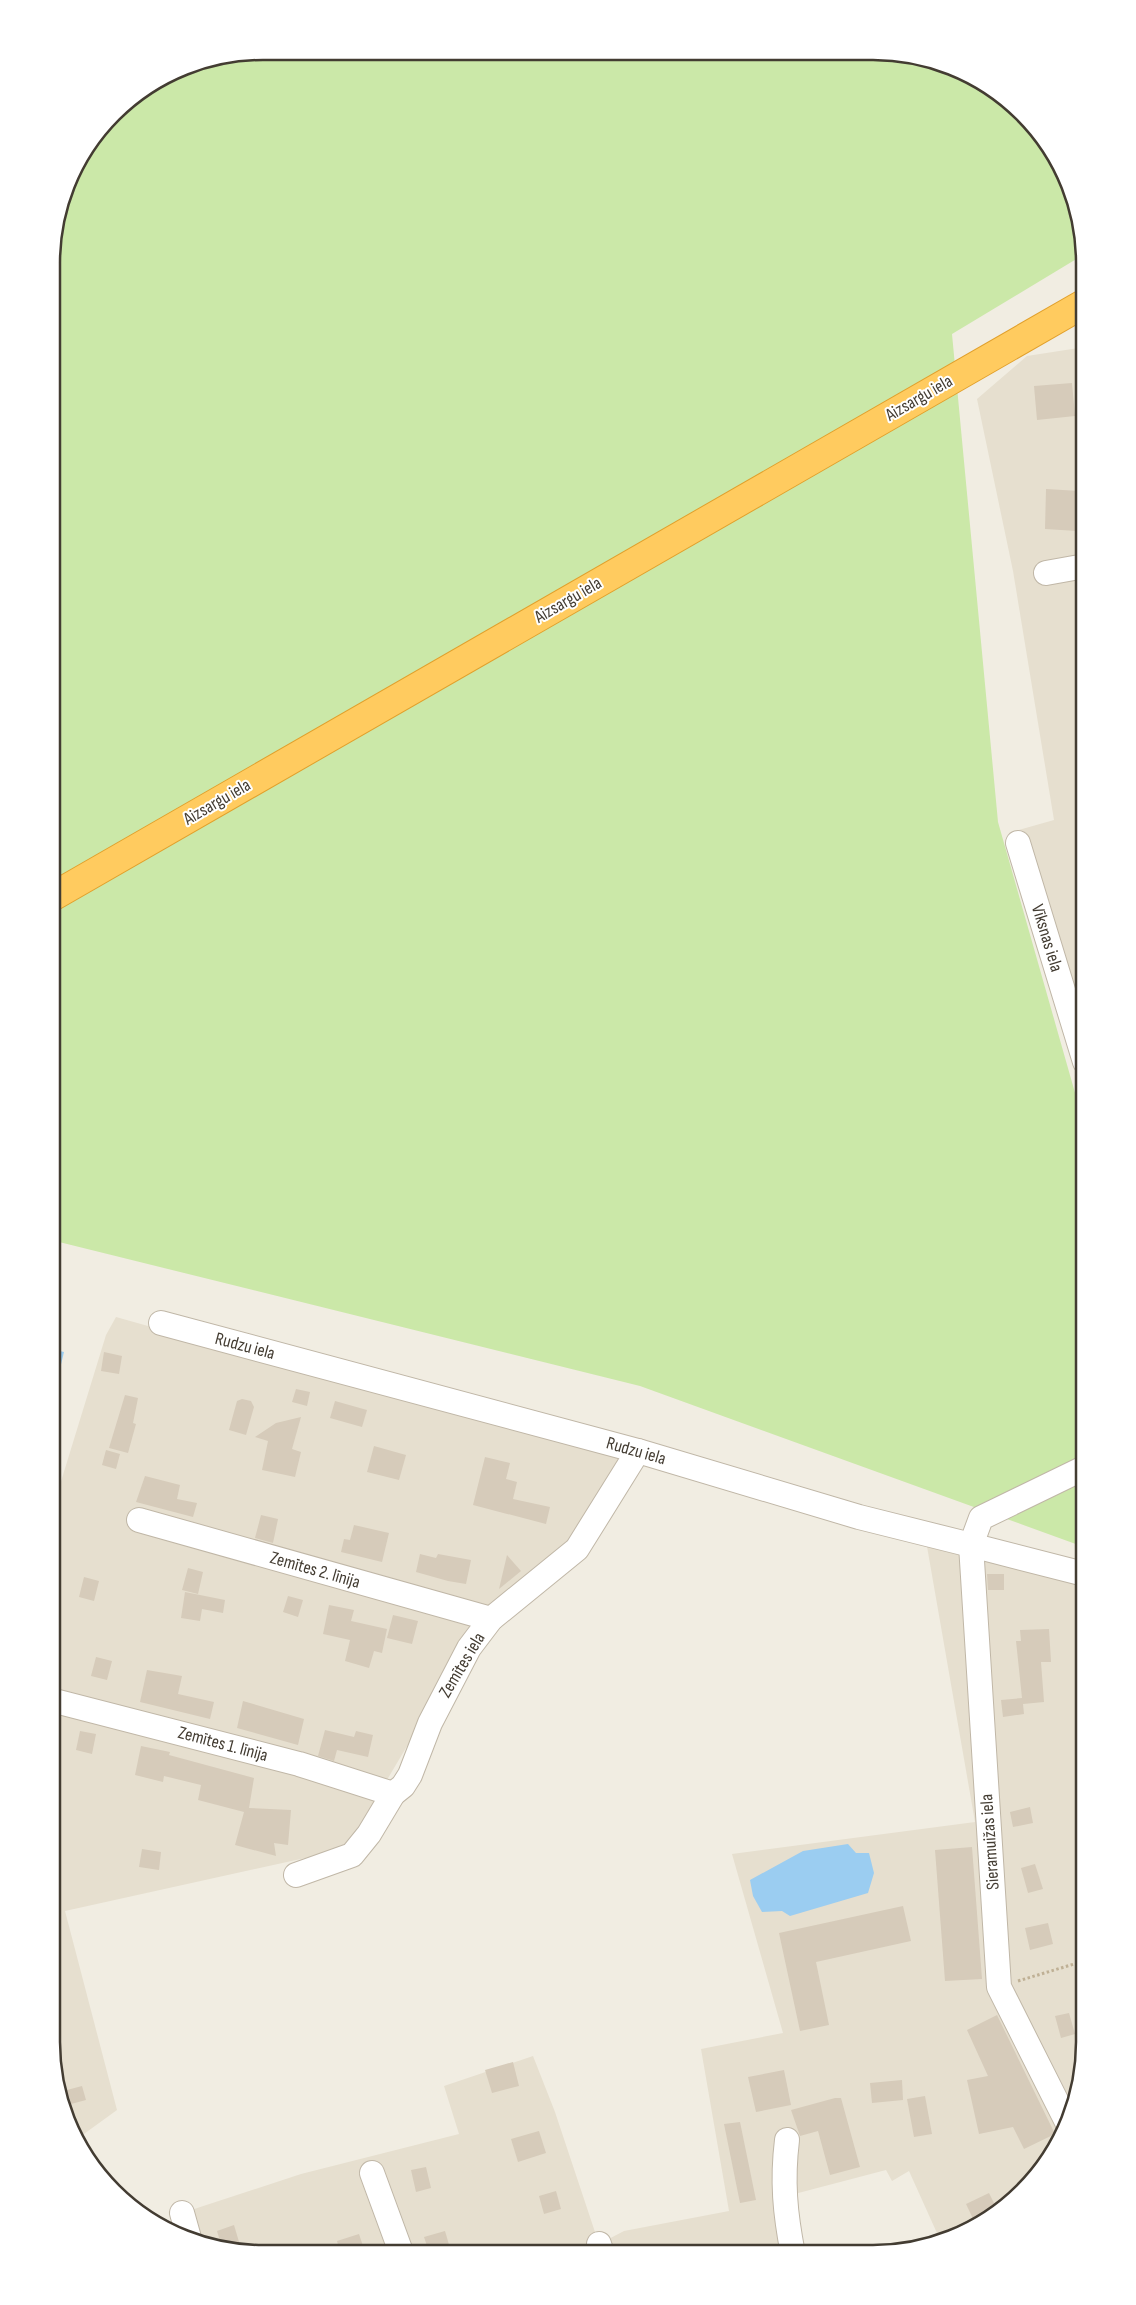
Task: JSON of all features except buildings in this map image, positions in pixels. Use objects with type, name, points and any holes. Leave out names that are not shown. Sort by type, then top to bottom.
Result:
[{"type":"highway","name":"Aizsargu iela","points":[[60,892],[1076,308]]},
{"type":"street","points":[[1046,572],[1076,567]]},
{"type":"street","name":"Vīksnas iela","points":[[1018,843],[1076,1035]]},
{"type":"street","name":"Rudzu iela","points":[[161,1323],[638,1451],[858,1517],[1076,1572]]},
{"type":"street","name":"Zemītes iela","points":[[296,1875],[352,1855],[369,1834],[393,1794],[403,1786],[410,1774],[430,1723],[452,1677],[469,1648],[492,1620],[577,1549],[615,1491],[638,1451]]},
{"type":"street","points":[[971,1545],[981,1518],[1076,1472]]},
{"type":"street","name":"Zemītes 2. līnija","points":[[139,1520],[492,1620]]},
{"type":"street","name":"Sieramuižas iela","points":[[971,1545],[999,1987],[1063,2114]]},
{"type":"street","name":"Zemītes 1. līnija","points":[[60,1702],[299,1764],[393,1794]]},
{"type":"street","points":[[787,2140],[783,2168],[783,2197],[791,2245]]},
{"type":"street","points":[[372,2173],[398,2245]]},
{"type":"street","points":[[182,2213],[186,2230]]},
{"type":"path","points":[[999,1987],[1076,1963]]},
{"type":"shaded area","points":[[1076,348],[1076,1031],[1015,831],[1054,820],[1013,571],[977,399],[1027,356]]},
{"type":"shaded area","points":[[116,1317],[251,1355],[624,1452],[567,1545],[480,1623],[346,1849],[65,1911],[117,2110],[83,2135],[75,2120],[67,2094],[60,2055],[60,1485],[106,1335]]},
{"type":"shaded area","points":[[925,1535],[1076,1561],[1076,2055],[1072,2081],[1061,2120],[1034,2166],[1007,2195],[986,2211],[963,2224],[937,2234],[909,2171],[892,2181],[886,2170],[783,2197],[791,2245],[250,2245],[224,2241],[187,2231],[182,2213],[301,2174],[459,2134],[444,2086],[533,2056],[555,2112],[599,2244],[624,2231],[729,2211],[701,2049],[783,2033],[732,1854],[975,1822]]},
{"type":"green space","points":[[250,60],[886,60],[925,67],[951,75],[986,94],[1007,110],[1026,129],[1042,150],[1061,185],[1072,224],[1076,259],[952,334],[998,822],[1076,1096],[1076,1544],[640,1386],[60,1242],[60,250],[67,211],[75,185],[94,150],[110,129],[129,110],[150,94],[185,75],[224,64]]},
{"type":"water","points":[[60,1351],[64,1352],[60,1369]]},
{"type":"water","points":[[848,1844],[856,1853],[869,1853],[874,1873],[868,1893],[790,1916],[782,1911],[762,1912],[753,1896],[750,1880],[803,1851]]}]
